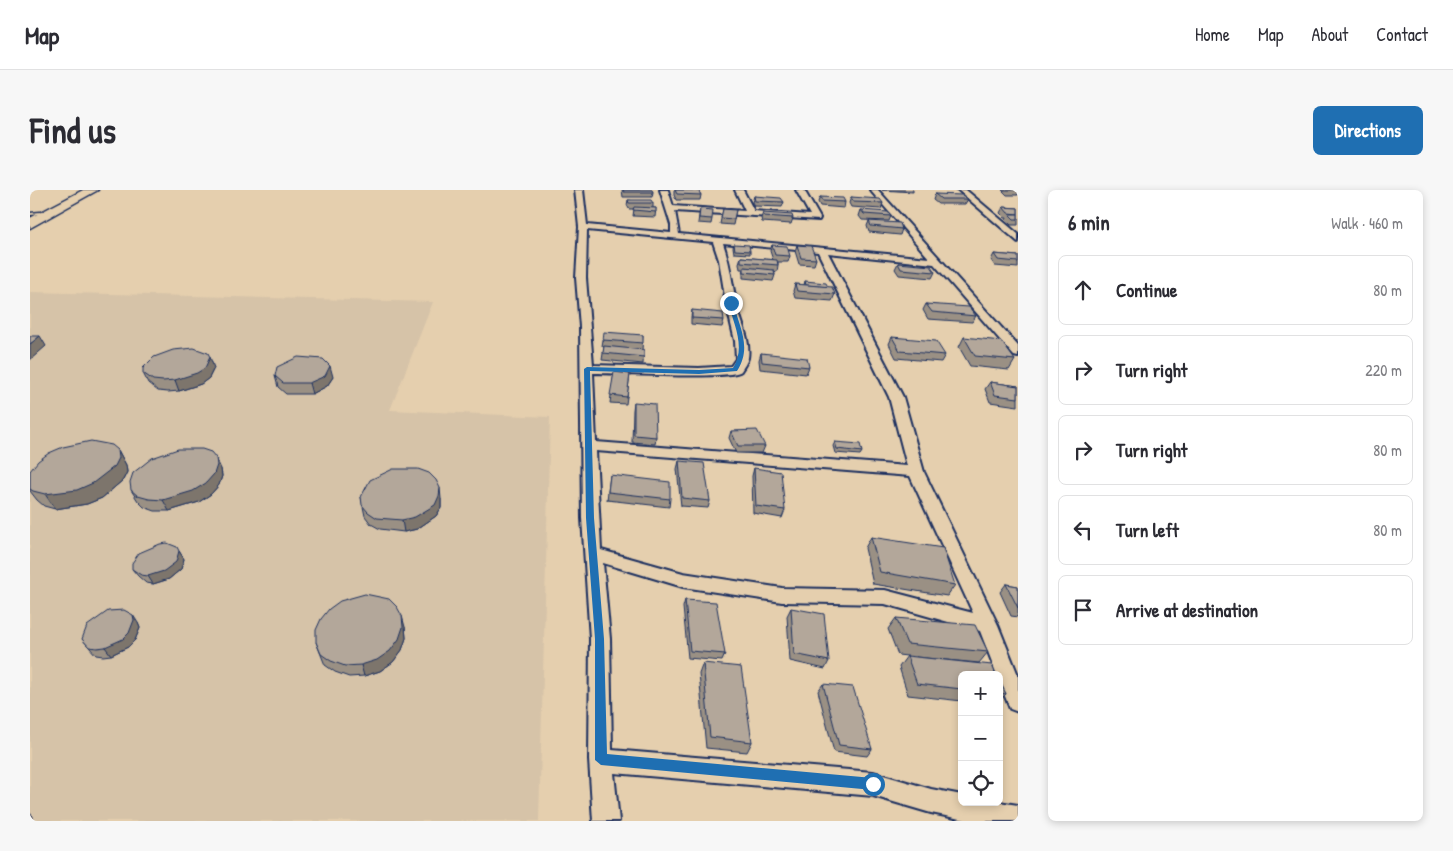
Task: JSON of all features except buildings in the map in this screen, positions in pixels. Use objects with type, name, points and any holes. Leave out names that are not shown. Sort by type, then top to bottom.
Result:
[{"type":"highway","points":[[33,215],[83,190]]},
{"type":"highway","points":[[30,224],[92,190]]},
{"type":"street","points":[[579,190],[582,227],[581,278],[587,369],[593,554],[600,639],[601,760],[606,821]]},
{"type":"street","points":[[664,190],[675,225],[675,236]]},
{"type":"street","points":[[739,190],[750,212]]},
{"type":"street","points":[[669,208],[750,212],[816,218],[800,190]]},
{"type":"street","points":[[874,190],[1018,353]]},
{"type":"street","points":[[962,190],[1018,239]]},
{"type":"street","points":[[981,208],[999,209]]},
{"type":"street","points":[[582,227],[935,261]]},
{"type":"street","points":[[587,369],[699,372],[735,370],[742,359],[741,341],[718,240]]},
{"type":"street","points":[[821,249],[864,330],[896,398],[916,472],[988,625],[1018,702]]},
{"type":"street","points":[[589,446],[916,472]]},
{"type":"street","points":[[593,554],[683,580],[782,596],[857,595],[885,598],[988,625]]},
{"type":"street","points":[[601,760],[873,784],[931,801],[1018,818]]},
{"type":"shaded area","points":[[30,292],[433,302],[390,410],[550,417],[539,821],[30,821]]},
{"type":"route","points":[[731,303],[741,341],[742,359],[735,370],[699,372],[587,369],[590,518],[600,639],[601,760],[873,784]]}]
